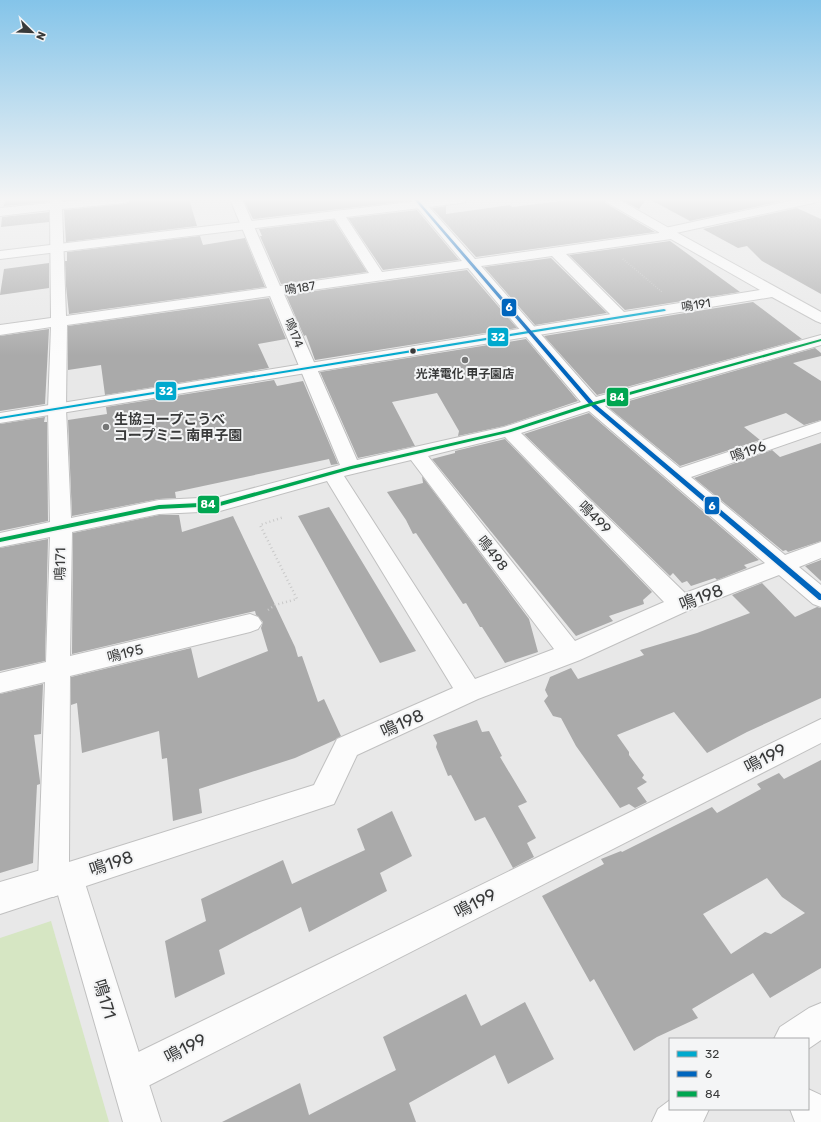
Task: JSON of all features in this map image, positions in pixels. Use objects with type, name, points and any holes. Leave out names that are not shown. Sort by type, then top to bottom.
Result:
[{"type":"street","points":[[0,255],[30,251]]},
{"type":"street","name":"鳴171","points":[[58,251],[59,322],[57,409],[61,528],[58,670],[60,880],[128,1076],[142,1122]]},
{"type":"street","name":"鳴174","points":[[260,251],[308,367],[341,470],[469,692]]},
{"type":"street","points":[[362,251],[378,276]]},
{"type":"street","points":[[463,251],[529,332],[592,404],[784,565],[821,598]]},
{"type":"street","name":"鳴187","points":[[0,330],[552,251]]},
{"type":"street","points":[[555,251],[621,317]]},
{"type":"street","points":[[702,251],[821,318]]},
{"type":"street","name":"鳴191","points":[[0,418],[776,292]]},
{"type":"street","points":[[0,540],[159,507],[220,504],[341,470],[509,431],[592,404],[821,340]]},
{"type":"street","name":"鳴196","points":[[676,476],[821,426]]},
{"type":"street","name":"鳴499","points":[[509,431],[681,604]]},
{"type":"street","name":"鳴498","points":[[416,453],[571,653]]},
{"type":"street","name":"鳴198","points":[[0,898],[324,795],[347,748],[469,692],[571,653],[681,604],[821,550]]},
{"type":"street","name":"鳴195","points":[[0,683],[250,623]]},
{"type":"street","name":"鳴199","points":[[128,1076],[821,730]]},
{"type":"street","points":[[794,1038],[821,1020]]},
{"type":"street","points":[[809,1109],[818,1122]]},
{"type":"street","points":[[671,1122],[689,1110]]},
{"type":"path","points":[[615,251],[681,308]]},
{"type":"path","points":[[250,623],[276,605],[297,599],[260,525],[284,517]]},
{"type":"green space","points":[[51,921],[109,1122],[0,1122],[0,938]]},
{"type":"building","points":[[250,251],[265,287],[69,314],[65,261],[67,261],[67,252]]},
{"type":"building","points":[[267,251],[354,251],[367,272],[281,284]]},
{"type":"building","points":[[370,251],[452,251],[459,260],[383,270]]},
{"type":"building","points":[[471,251],[516,251],[476,257]]},
{"type":"building","points":[[595,251],[684,251],[740,292],[625,310],[569,255]]},
{"type":"building","points":[[752,251],[821,251],[821,294],[762,261]]},
{"type":"building","points":[[551,258],[607,313],[535,325],[484,267]]},
{"type":"building","points":[[49,263],[49,288],[0,295],[4,269]]},
{"type":"building","points":[[467,270],[517,328],[315,360],[306,335],[304,336],[286,295]]},
{"type":"building","points":[[269,298],[286,339],[258,344],[269,368],[105,395],[101,365],[68,370],[68,326]]},
{"type":"building","points":[[753,302],[802,339],[597,395],[544,336]]},
{"type":"building","points":[[49,329],[45,404],[0,411],[0,336]]},
{"type":"building","points":[[526,339],[578,401],[504,426],[458,436],[459,431],[437,393],[392,402],[415,446],[358,458],[320,372]]},
{"type":"building","points":[[815,348],[821,353],[821,356],[793,363],[821,381],[821,420],[804,425],[786,413],[744,427],[760,440],[680,466],[608,407]]},
{"type":"building","points":[[274,380],[277,386],[303,381],[338,464],[331,465],[329,459],[175,492],[176,498],[159,499],[72,516],[68,420],[107,414],[106,407]]},
{"type":"building","points":[[589,413],[759,560],[744,565],[747,568],[717,580],[715,578],[691,586],[687,581],[682,583],[673,573],[670,576],[524,434]]},
{"type":"building","points":[[45,417],[44,422],[47,422],[48,521],[0,531],[0,424]]},
{"type":"building","points":[[505,439],[652,592],[643,600],[644,604],[609,616],[613,621],[576,636],[432,459],[455,453],[455,451]]},
{"type":"building","points":[[821,443],[821,541],[788,552],[786,550],[783,551],[694,478],[772,450],[780,457]]},
{"type":"building","points":[[422,476],[529,619],[538,652],[505,663],[482,627],[480,627],[466,603],[463,604],[416,533],[413,534],[406,520],[387,492],[423,483]]},
{"type":"building","points":[[329,507],[416,651],[380,663],[298,516]]},
{"type":"building","points":[[159,515],[179,515],[182,532],[233,516],[295,647],[298,657],[302,656],[318,702],[324,699],[341,736],[295,758],[199,789],[202,813],[173,821],[167,758],[162,759],[159,731],[82,753],[77,703],[71,705],[71,677],[191,648],[198,678],[268,651],[261,628],[263,622],[256,615],[255,611],[72,654],[73,533]]},
{"type":"building","points":[[48,539],[45,661],[0,671],[0,548]]},
{"type":"building","points":[[821,560],[821,581],[805,566]]},
{"type":"building","points":[[762,583],[795,617],[817,607],[821,608],[821,698],[747,732],[707,753],[674,712],[617,735],[629,752],[629,755],[644,775],[642,778],[647,782],[637,788],[647,802],[635,808],[629,804],[620,808],[576,746],[561,718],[553,716],[544,701],[548,696],[545,690],[550,677],[571,668],[578,679],[644,655],[640,650],[697,633],[750,613],[732,595]]},
{"type":"building","points":[[43,684],[41,734],[34,735],[40,784],[37,785],[33,863],[0,873],[0,694]]},
{"type":"building","points":[[477,720],[482,732],[489,731],[502,756],[500,757],[527,802],[518,806],[536,838],[527,843],[534,857],[513,868],[485,817],[475,821],[451,775],[448,776],[436,747],[437,743],[433,735]]},
{"type":"building","points":[[821,760],[821,968],[770,998],[753,973],[692,1009],[698,1018],[657,1037],[634,1051],[594,979],[590,982],[542,896],[604,864],[601,859],[621,851],[622,852],[712,807],[717,813],[761,789],[757,784],[779,773],[784,779]],"holes":[[[767,878],[782,897],[805,913],[771,934],[765,932],[731,954],[703,914]]]},
{"type":"building","points":[[392,811],[412,856],[380,873],[387,891],[309,932],[301,907],[219,950],[225,974],[175,998],[165,941],[206,921],[201,899],[283,860],[292,884],[365,850],[357,829]]},
{"type":"building","points":[[466,994],[481,1026],[525,1002],[554,1059],[508,1084],[495,1055],[409,1103],[416,1122],[222,1122],[300,1083],[309,1115],[396,1070],[383,1037]]},
{"type":"transit line","name":"6","points":[[461,251],[592,404],[821,598]]},
{"type":"transit line","name":"32","points":[[0,418],[664,310]]},
{"type":"transit line","name":"84","points":[[0,540],[159,507],[220,504],[351,468],[509,431],[592,404],[821,340]]},
{"type":"place","name":"光洋電化 甲子園店","points":[[465,360]]},
{"type":"place","name":"生協コープこうべ コープミニ 南甲子園","points":[[106,427]]}]
